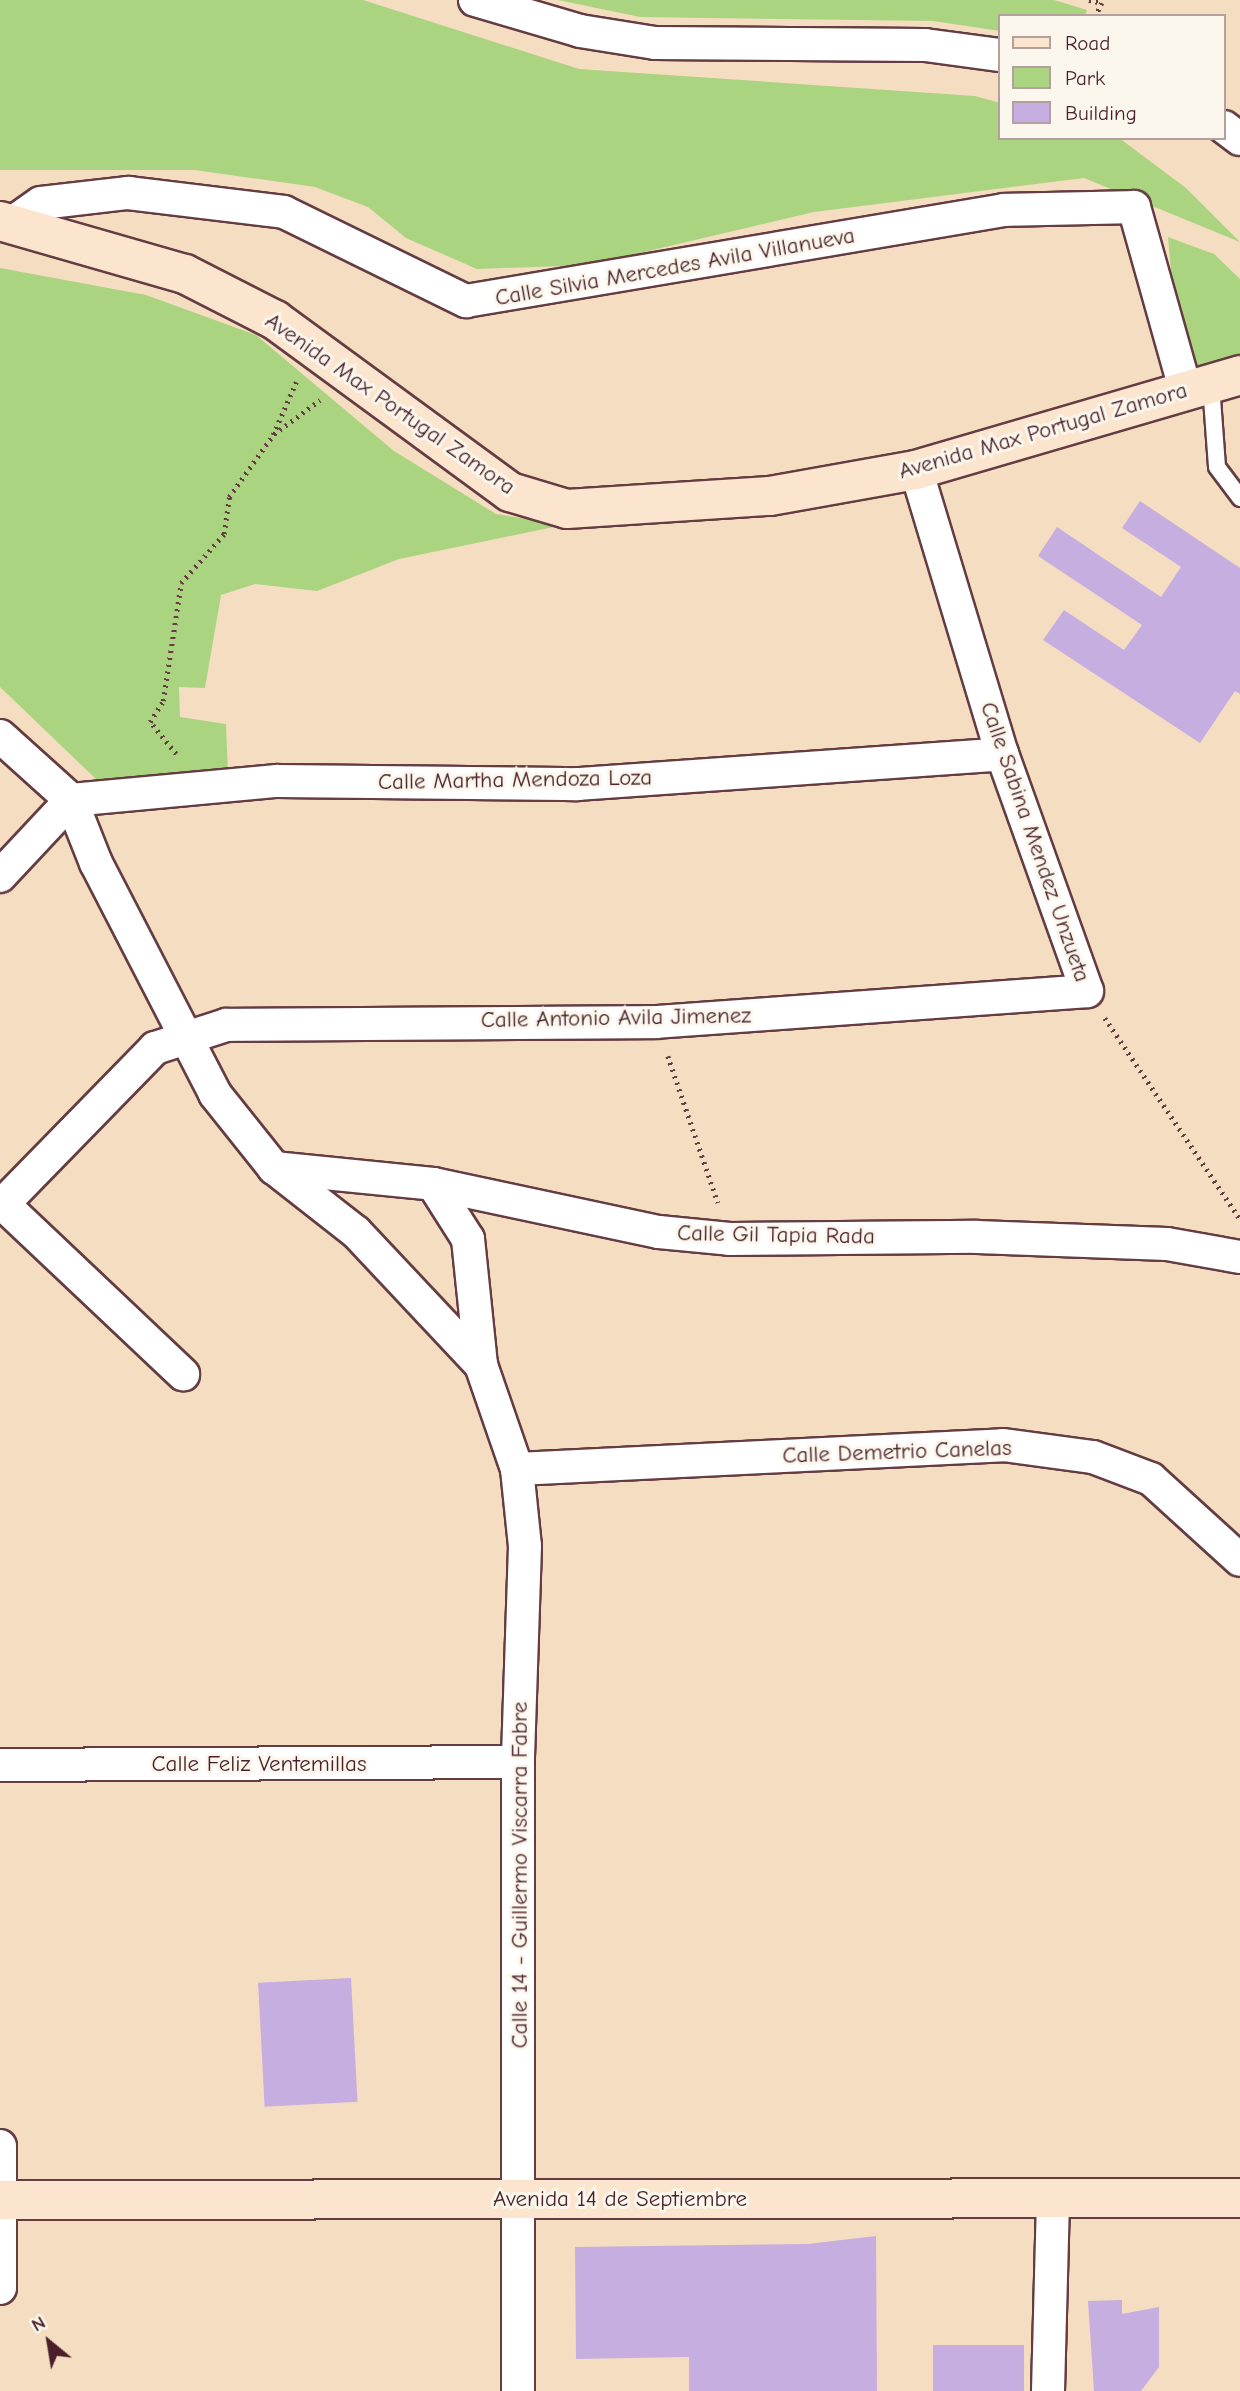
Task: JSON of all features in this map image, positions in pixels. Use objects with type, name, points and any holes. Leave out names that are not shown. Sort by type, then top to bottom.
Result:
[{"type":"main road","name":"Avenida Max Portugal Zamora","points":[[6,222],[185,274],[312,344],[510,492],[567,509],[770,496],[916,470],[1212,383]]},
{"type":"main road","name":"Avenida 14 de Septiembre","points":[[1,2200],[1053,2196],[1240,2198]]},
{"type":"street","points":[[475,0],[580,31],[655,43],[925,45],[998,55]]},
{"type":"street","name":"Calle Silvia Mercedes Avila Villanueva","points":[[6,222],[41,203],[128,193],[284,212],[466,301],[1004,210],[1134,207],[1212,383]]},
{"type":"street","name":"Calle Sabina Mendez Unzueta","points":[[916,470],[1002,754],[1087,991]]},
{"type":"street","name":"Calle 14 - Guillermo Viscarra Fabre","points":[[0,736],[71,800],[96,863],[215,1094],[274,1168],[356,1233],[481,1365]]},
{"type":"street","name":"Calle Martha Mendoza Loza","points":[[71,800],[195,785],[578,784],[1002,754]]},
{"type":"street","points":[[0,876],[71,800]]},
{"type":"street","name":"Calle Antonio Avila Jimenez","points":[[1,1206],[155,1048],[189,1040],[226,1025],[268,1021],[656,1022],[1087,991]]},
{"type":"street","name":"Calle Gil Tapia Rada","points":[[274,1168],[433,1184],[659,1232],[730,1239],[977,1237],[1167,1244],[1240,1257]]},
{"type":"street","name":"Calle 14 - Guillermo Viscarra Fabre","points":[[433,1184],[468,1239],[481,1365],[517,1469],[525,1546],[518,1762],[518,2391]]},
{"type":"street","points":[[1,1206],[183,1374]]},
{"type":"street","name":"Calle Demetrio Canelas","points":[[517,1469],[1003,1446],[1080,1455],[1152,1479],[1240,1560]]},
{"type":"street","name":"Calle Feliz Ventemillas","points":[[0,1765],[518,1762]]},
{"type":"street","points":[[0,2146],[0,2288]]},
{"type":"street","points":[[1048,2391],[1053,2196]]},
{"type":"lane","points":[[1212,383],[1217,467],[1240,498]]},
{"type":"path","points":[[1089,0],[1102,3],[1097,14]]},
{"type":"path","points":[[195,785],[150,722],[163,701],[181,583],[224,534],[229,497],[273,435],[312,344]]},
{"type":"path","points":[[273,435],[353,376]]},
{"type":"path","name":"Calle Sabina Mendez Unzueta","points":[[1087,991],[1240,1219]]},
{"type":"path","points":[[656,1022],[730,1239]]},
{"type":"green space","points":[[0,0],[363,0],[579,69],[975,96],[998,102],[998,140],[1122,140],[1186,188],[1240,242],[1084,178],[814,212],[589,265],[477,269],[406,238],[368,207],[315,187],[195,170],[0,170]]},
{"type":"green space","points":[[558,0],[1054,0],[1087,10],[1086,14],[998,14],[998,31],[933,21],[640,17]]},
{"type":"green space","points":[[1168,237],[1214,254],[1240,279],[1240,360],[1195,371],[1173,293]]},
{"type":"green space","points":[[0,268],[146,295],[256,335],[394,451],[496,514],[563,525],[399,559],[317,591],[255,584],[221,595],[205,688],[179,687],[180,717],[226,724],[228,774],[97,780],[0,687]]},
{"type":"building","points":[[1140,501],[1240,568],[1240,694],[1235,691],[1200,743],[1043,640],[1064,610],[1124,650],[1142,625],[1038,556],[1057,527],[1161,597],[1181,567],[1122,528]]},
{"type":"building","points":[[351,1978],[357,2102],[265,2107],[258,1983]]},
{"type":"building","points":[[876,2236],[877,2391],[689,2391],[689,2357],[576,2359],[575,2247],[808,2244]]},
{"type":"building","points":[[1122,2300],[1122,2314],[1159,2307],[1159,2367],[1141,2391],[1094,2391],[1088,2301]]},
{"type":"building","points":[[933,2345],[1024,2345],[1024,2391],[933,2391]]}]
